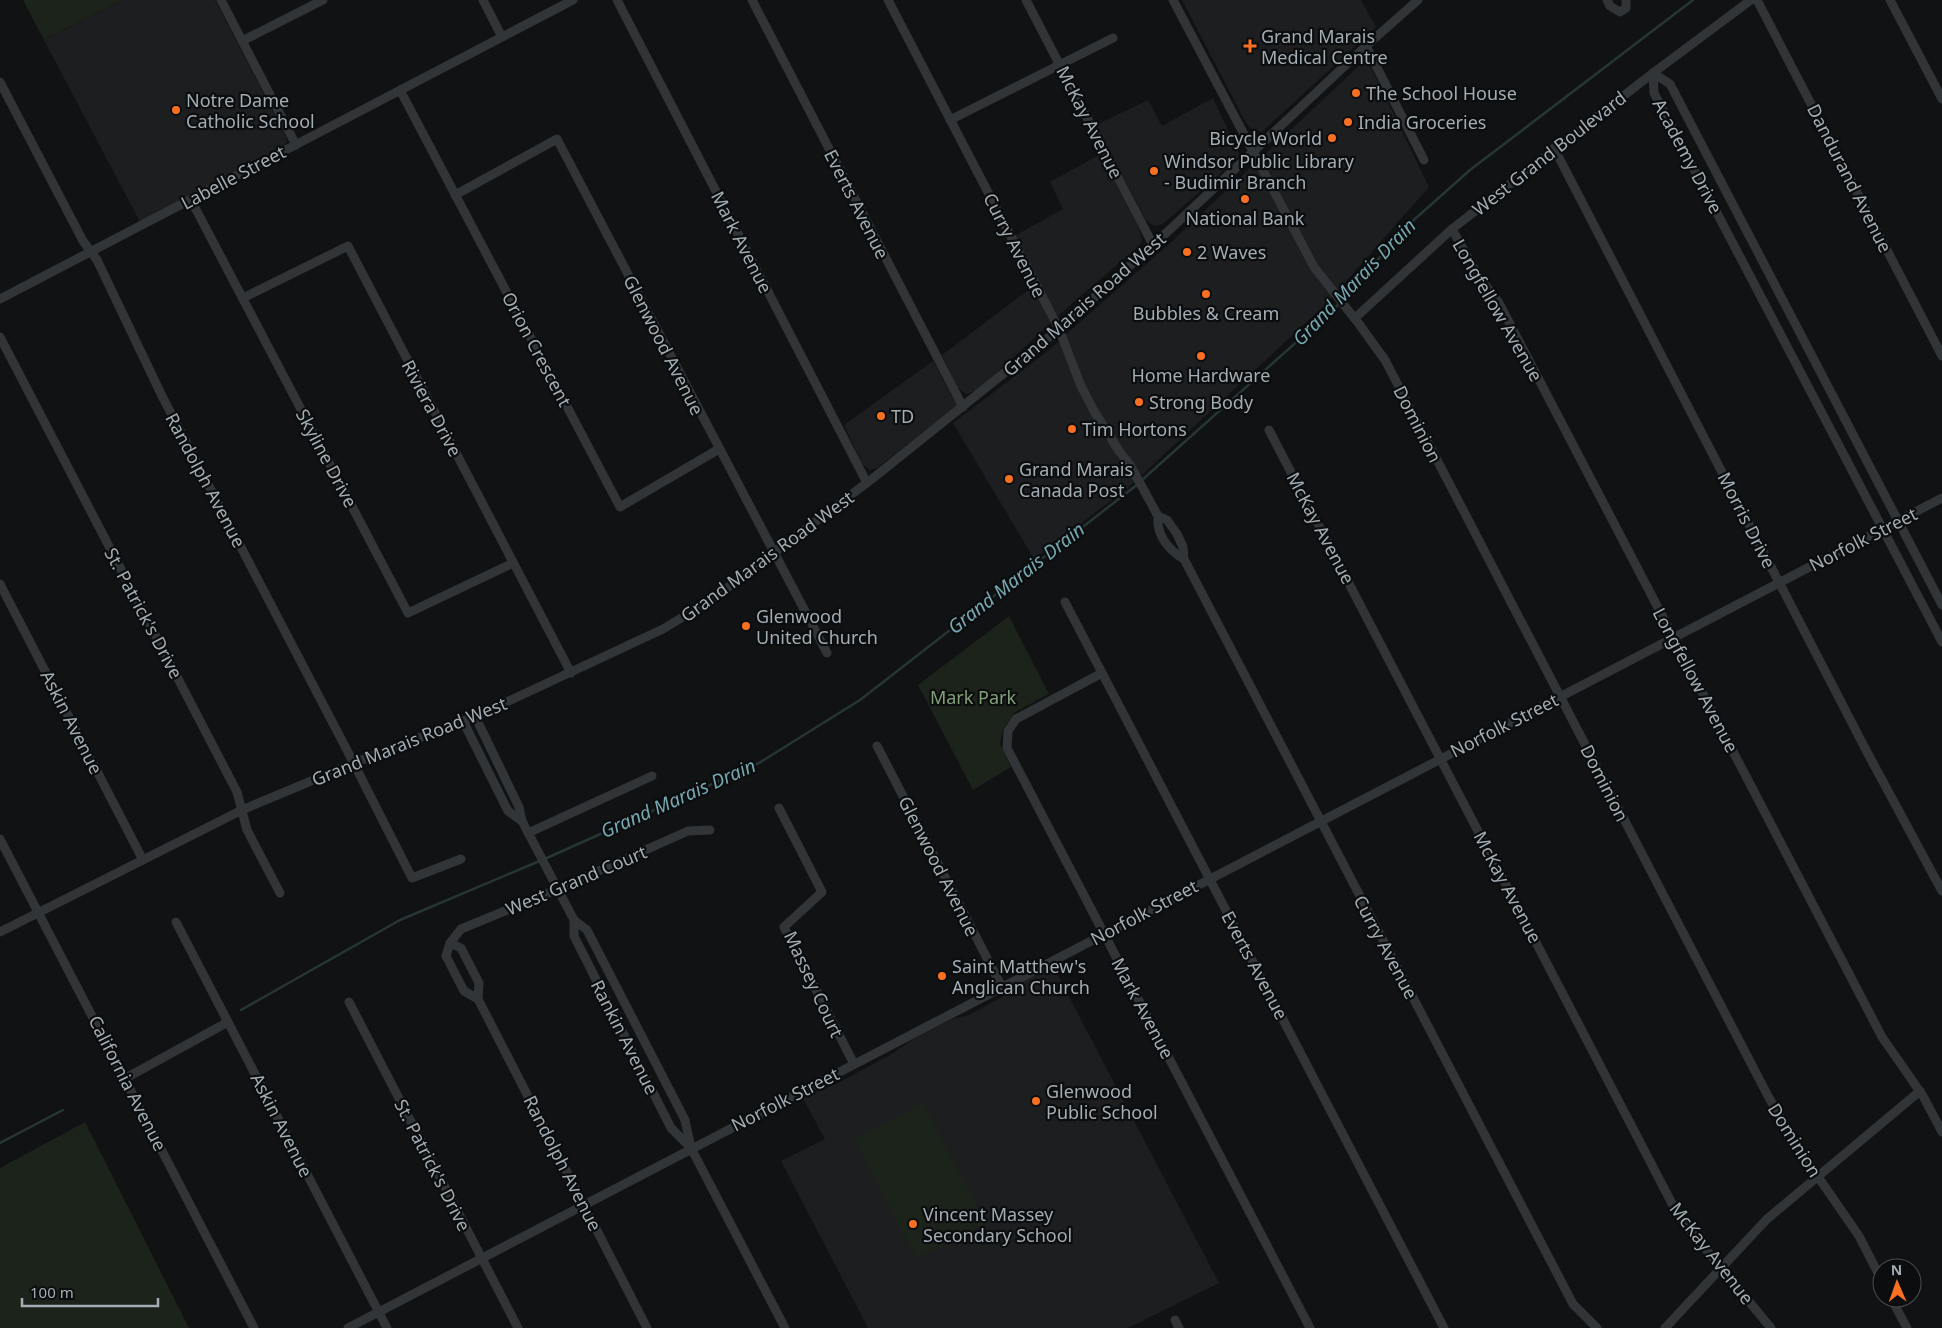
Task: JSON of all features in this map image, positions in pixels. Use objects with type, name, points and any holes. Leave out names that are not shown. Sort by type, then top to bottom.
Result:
[{"type":"street","points":[[221,0],[296,145]]},
{"type":"street","points":[[242,41],[323,0]]},
{"type":"street","points":[[483,0],[502,37]]},
{"type":"street","name":"Labelle Street","points":[[0,299],[573,0]]},
{"type":"street","name":"Mark Avenue","points":[[616,0],[866,484]]},
{"type":"street","name":"Everts Avenue","points":[[752,0],[963,407]]},
{"type":"street","name":"Curry Avenue","points":[[888,0],[1059,329],[1081,386],[1109,435],[1130,465],[1158,516],[1167,520],[1177,534],[1183,547],[1184,559],[1572,1304],[1597,1328]]},
{"type":"street","name":"McKay Avenue","points":[[1026,0],[1153,245]]},
{"type":"street","name":"Dominion","points":[[1173,0],[1306,254],[1355,318],[1384,360],[1768,1096],[1794,1142],[1858,1236],[1872,1262]]},
{"type":"street","name":"Grand Marais Road West","points":[[0,932],[242,810],[354,763],[475,716],[663,629],[694,612],[774,555],[866,484],[1059,329],[1153,245],[1366,46],[1418,0]]},
{"type":"street","points":[[1607,0],[1610,6],[1620,12],[1626,8],[1626,0]]},
{"type":"street","name":"West Grand Boulevard","points":[[1355,318],[1452,229],[1554,148],[1751,0]]},
{"type":"street","name":"Dandurand Avenue","points":[[1757,0],[1942,356]]},
{"type":"street","points":[[1890,0],[1942,99]]},
{"type":"street","points":[[950,120],[1113,38]]},
{"type":"street","points":[[1366,46],[1424,160]]},
{"type":"street","name":"Academy Drive","points":[[1653,73],[1670,84],[1942,605]]},
{"type":"street","name":"Academy Drive","points":[[1653,73],[1654,93],[1942,642]]},
{"type":"street","name":"Randolph Avenue","points":[[0,82],[82,241],[97,260],[162,396],[412,878],[461,859]]},
{"type":"street","name":"Orion Crescent","points":[[400,90],[620,507],[719,449]]},
{"type":"street","name":"Glenwood Avenue","points":[[455,195],[557,139],[827,654]]},
{"type":"street","name":"Morris Drive","points":[[1554,148],[1942,891]]},
{"type":"street","name":"Skyline Drive","points":[[191,200],[408,613],[513,563]]},
{"type":"street","name":"Longfellow Avenue","points":[[1452,229],[1477,274],[1499,303],[1882,1037],[1920,1091],[1942,1132]]},
{"type":"street","name":"Riviera Drive","points":[[244,298],[348,246],[571,672]]},
{"type":"street","name":"St. Patrick's Drive","points":[[0,337],[238,792],[247,830],[280,893]]},
{"type":"street","name":"McKay Avenue","points":[[1269,430],[1679,1217],[1771,1328]]},
{"type":"street","name":"Norfolk Street","points":[[348,1328],[1942,498]]},
{"type":"street","name":"Curry Avenue","points":[[1158,516],[1157,524],[1161,534],[1174,553],[1184,559]]},
{"type":"street","name":"Askin Avenue","points":[[0,584],[143,860]]},
{"type":"street","name":"Everts Avenue","points":[[1065,602],[1444,1328]]},
{"type":"street","name":"Mark Avenue","points":[[1102,673],[1016,719],[1008,731],[1007,748],[1310,1328]]},
{"type":"street","name":"Rankin Avenue","points":[[475,716],[519,806],[522,821],[528,833],[574,920],[587,930],[680,1111],[691,1148],[785,1328]]},
{"type":"street","name":"Rankin Avenue","points":[[463,721],[508,811],[522,821]]},
{"type":"street","name":"Glenwood Avenue","points":[[877,746],[1002,987]]},
{"type":"street","points":[[528,833],[652,776]]},
{"type":"street","name":"Massey Court","points":[[778,808],[822,892],[784,927],[854,1064]]},
{"type":"street","name":"West Grand Court","points":[[450,943],[461,930],[556,885],[688,831],[710,830]]},
{"type":"street","name":"California Avenue","points":[[0,839],[126,1078],[254,1328]]},
{"type":"street","name":"Rankin Avenue","points":[[574,920],[574,936],[671,1128],[691,1148]]},
{"type":"street","name":"Askin Avenue","points":[[176,922],[387,1328]]},
{"type":"street","name":"Randolph Avenue","points":[[478,999],[464,991],[446,956],[450,943],[461,948],[479,983],[478,999],[647,1328]]},
{"type":"street","name":"St. Patrick's Drive","points":[[349,1002],[518,1328]]},
{"type":"street","points":[[126,1078],[228,1022]]},
{"type":"street","points":[[1665,1328],[1768,1218],[1920,1091]]},
{"type":"street","points":[[1896,1308],[1907,1328]]},
{"type":"shaded area","name":"Notre Dame Catholic School","points":[[122,0],[215,0],[286,137],[287,143],[140,222],[44,40]]},
{"type":"shaded area","points":[[1182,0],[1361,0],[1376,27],[1263,131],[1254,131],[1246,123]]},
{"type":"shaded area","points":[[1361,64],[1370,65],[1429,187],[1326,304],[1130,486],[1034,559],[953,423],[1048,351],[1168,245]]},
{"type":"shaded area","points":[[1213,98],[1240,156],[1163,224],[1154,226],[1146,220],[1096,125],[1148,100],[1162,126]]},
{"type":"shaded area","points":[[1101,154],[1139,229],[1142,240],[1139,246],[1068,307],[978,390],[966,394],[958,388],[942,355],[1031,288],[1005,241],[1063,209],[1050,182]]},
{"type":"shaded area","points":[[933,361],[958,405],[877,468],[870,470],[863,465],[844,425]]},
{"type":"shaded area","points":[[1053,966],[1219,1283],[1128,1328],[868,1328],[781,1161],[825,1139],[802,1097],[836,1084],[892,1054],[915,1038],[952,1019],[969,1015],[1004,996],[1015,985]]},
{"type":"green space","points":[[23,0],[122,0],[44,40]]},
{"type":"green space","name":"Mark Park","points":[[1009,616],[1049,694],[1015,712],[1003,729],[1000,744],[1011,767],[973,790],[918,685]]},
{"type":"green space","points":[[923,1103],[986,1223],[917,1259],[854,1139]]},
{"type":"green space","points":[[85,1122],[189,1328],[0,1328],[0,1168]]},
{"type":"waterway","name":"Grand Marais Drain","points":[[1343,300],[1407,226],[1470,170],[1693,0]]},
{"type":"waterway","name":"Grand Marais Drain","points":[[1142,480],[1339,304]]},
{"type":"waterway","name":"Grand Marais Drain","points":[[241,1010],[400,920],[549,857],[759,763],[860,700],[1138,484]]},
{"type":"waterway","name":"Grand Marais Drain","points":[[0,1143],[63,1110]]},
{"type":"place","name":"Grand Marais Medical Centre","points":[[1250,46]]},
{"type":"place","name":"The School House","points":[[1356,93]]},
{"type":"place","name":"Notre Dame Catholic School","points":[[176,110]]},
{"type":"place","name":"India Groceries","points":[[1348,122]]},
{"type":"place","name":"Bicycle World","points":[[1332,138]]},
{"type":"place","name":"Windsor Public Library - Budimir Branch","points":[[1154,171]]},
{"type":"place","name":"National Bank","points":[[1245,199]]},
{"type":"place","name":"2 Waves","points":[[1187,252]]},
{"type":"place","name":"Bubbles & Cream","points":[[1206,294]]},
{"type":"place","name":"Home Hardware","points":[[1201,356]]},
{"type":"place","name":"Strong Body","points":[[1139,402]]},
{"type":"place","name":"TD","points":[[881,416]]},
{"type":"place","name":"Tim Hortons","points":[[1072,429]]},
{"type":"place","name":"Grand Marais Canada Post","points":[[1009,479]]},
{"type":"place","name":"Glenwood United Church","points":[[746,626]]},
{"type":"place","name":"Saint Matthew's Anglican Church","points":[[942,976]]},
{"type":"place","name":"Glenwood Public School","points":[[1036,1101]]},
{"type":"place","name":"Vincent Massey Secondary School","points":[[913,1224]]}]
